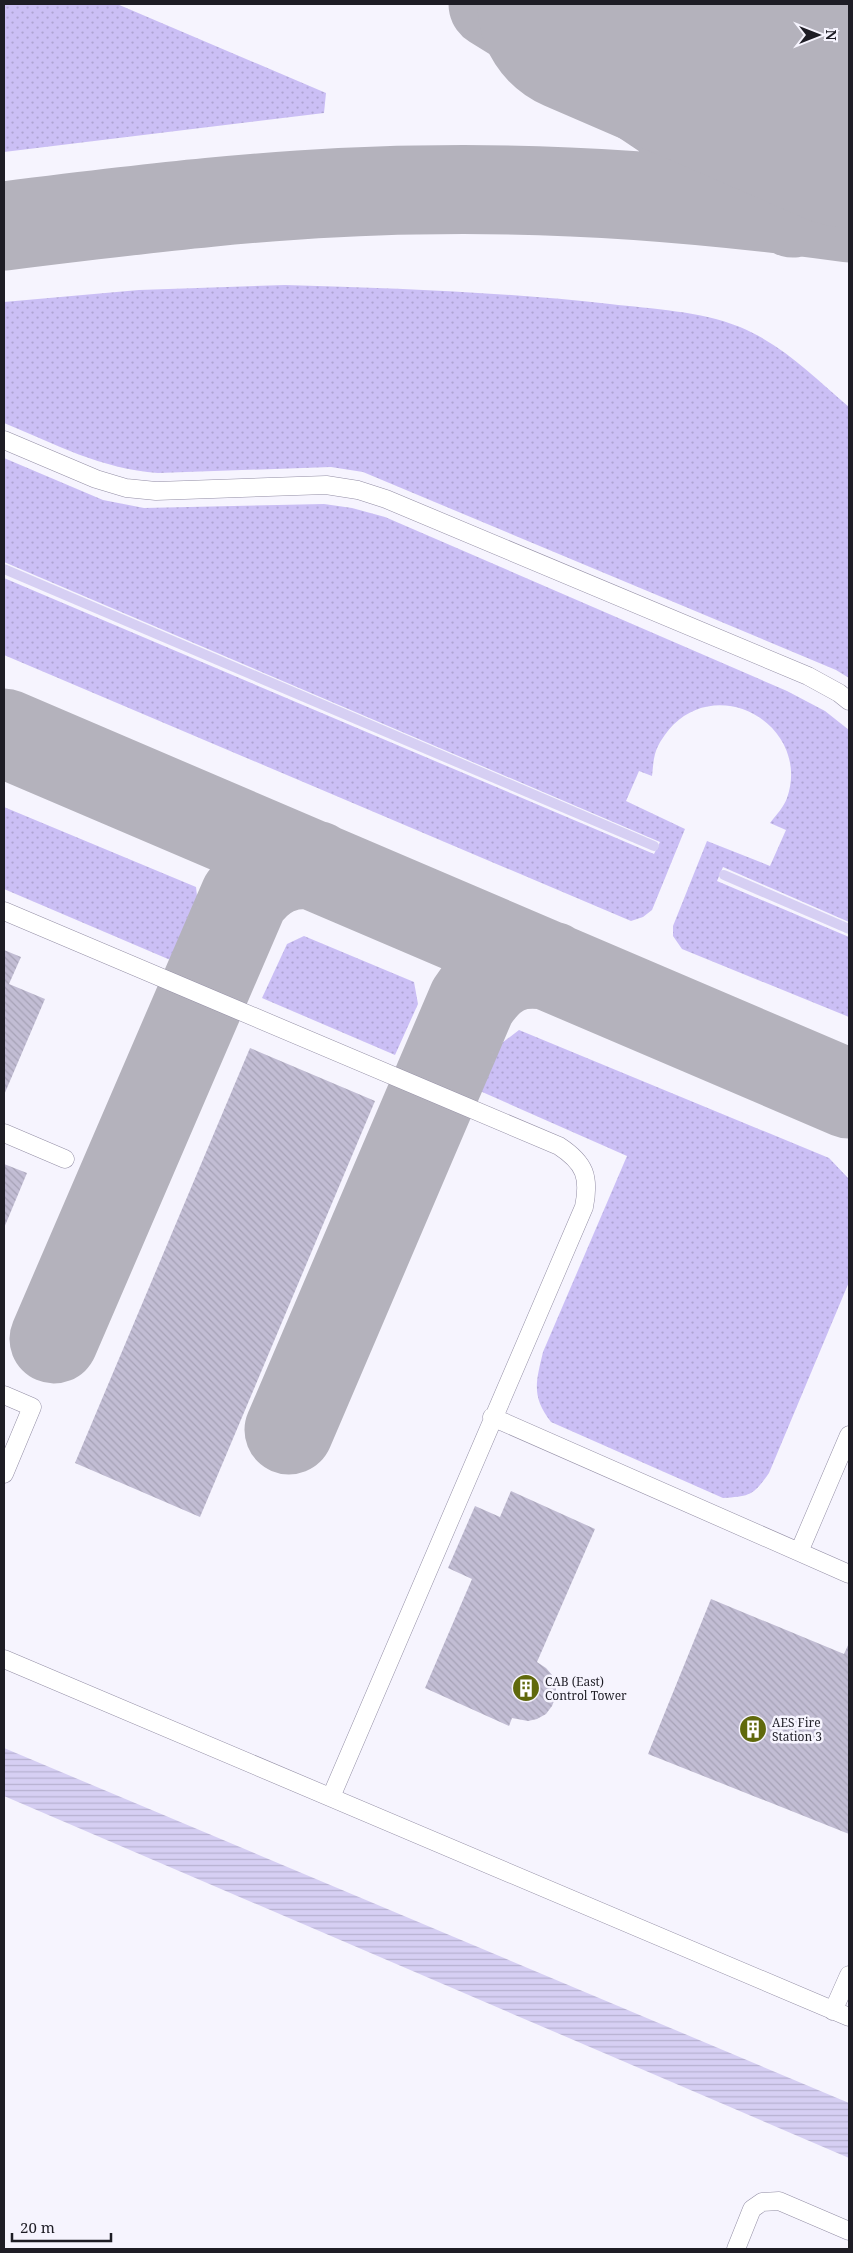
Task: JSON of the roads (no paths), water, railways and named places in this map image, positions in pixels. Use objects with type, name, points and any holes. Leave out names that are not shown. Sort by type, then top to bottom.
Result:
[{"type":"lane","points":[[4,440],[96,479],[126,488],[156,491],[326,485],[358,490],[386,499],[808,676],[839,692],[849,701]]},
{"type":"lane","points":[[4,910],[560,1146],[574,1156],[584,1171],[588,1188],[584,1207],[331,1797]]},
{"type":"lane","points":[[4,1133],[65,1159]]},
{"type":"lane","points":[[4,1395],[32,1407],[4,1474]]},
{"type":"lane","points":[[492,1418],[849,1574]]},
{"type":"lane","points":[[799,1552],[849,1435]]},
{"type":"lane","points":[[4,1659],[841,2014],[849,1975]]},
{"type":"lane","points":[[736,2249],[752,2209],[762,2202],[778,2201],[849,2231]]},
{"type":"waterway","points":[[4,569],[654,846]]},
{"type":"waterway","points":[[724,875],[849,929]]},
{"type":"place","name":"CAB (East) Control Tower","points":[[526,1688]]},
{"type":"place","name":"AES Fire Station 3","points":[[753,1729]]}]
